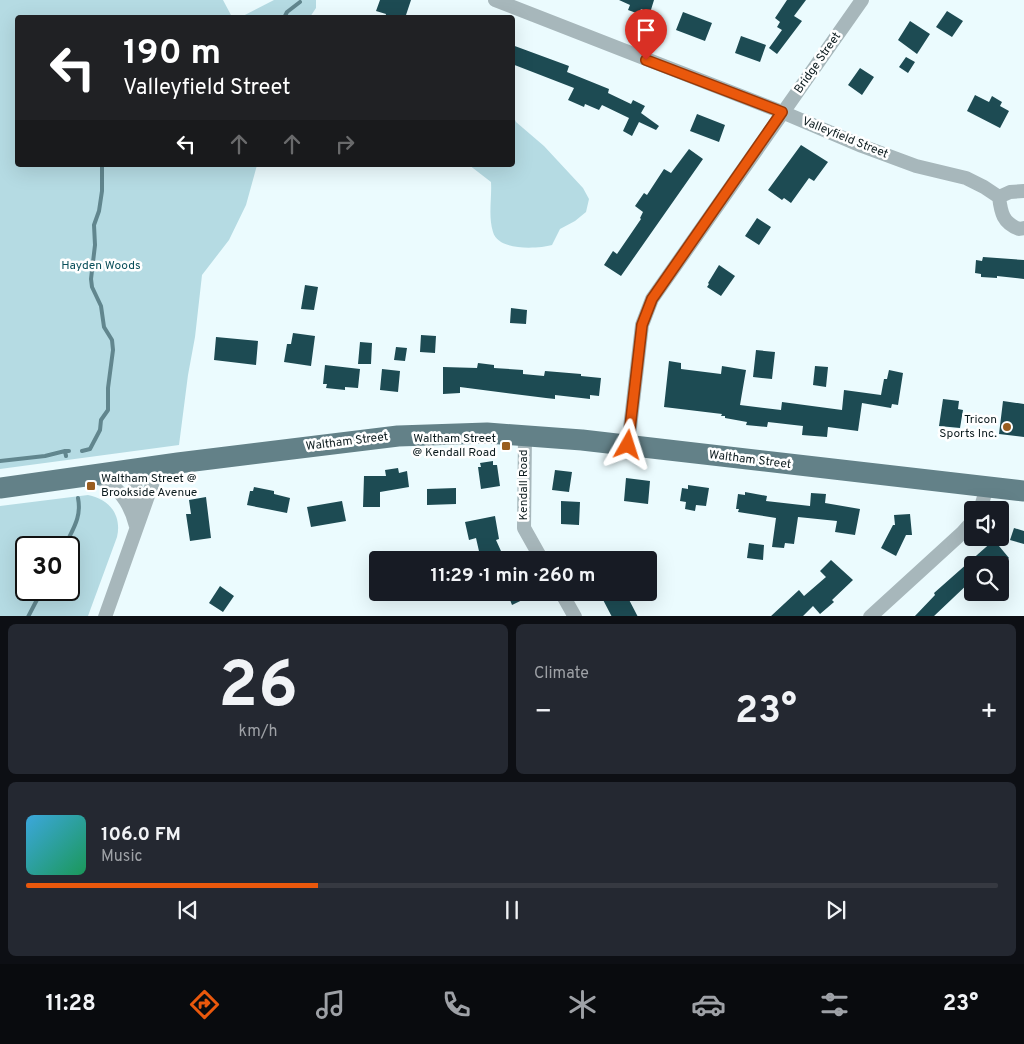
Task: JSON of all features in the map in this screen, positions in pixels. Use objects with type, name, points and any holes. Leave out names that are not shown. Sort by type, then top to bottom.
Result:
[{"type":"main road","name":"Waltham Street","points":[[0,488],[159,465],[398,436],[487,433],[628,445],[1024,491]]},
{"type":"street","name":"Valleyfield Street","points":[[495,0],[782,112],[862,146],[916,166],[966,178],[999,197]]},
{"type":"street","name":"Bridge Street","points":[[628,445],[642,325],[652,299],[862,0]]},
{"type":"street","points":[[1024,191],[1010,192],[999,197],[1001,213],[1005,221],[1019,229],[1024,228]]},
{"type":"street","name":"Kendall Road","points":[[524,435],[524,528],[537,551]]},
{"type":"street","points":[[105,616],[159,465]]},
{"type":"street","points":[[134,532],[135,469]]},
{"type":"street","points":[[90,475],[107,482],[121,494],[131,510],[134,532]]},
{"type":"street","points":[[983,501],[987,487]]},
{"type":"street","points":[[870,616],[964,531]]},
{"type":"street","points":[[566,601],[575,616]]},
{"type":"green space","name":"Hayden Woods","points":[[0,0],[223,0],[231,15],[15,15],[15,167],[256,167],[246,205],[229,240],[202,275],[179,445],[0,469]]},
{"type":"green space","points":[[274,0],[316,0],[316,8],[311,15],[245,15]]},
{"type":"green space","points":[[515,120],[544,146],[583,188],[589,199],[586,212],[575,221],[560,229],[552,245],[528,248],[510,246],[502,243],[493,232],[491,220],[491,182],[472,167],[515,167]]},
{"type":"green space","points":[[88,495],[103,500],[116,516],[118,522],[117,537],[88,616],[0,616],[0,506]]},
{"type":"building","points":[[380,0],[411,0],[406,15],[386,15],[376,11]]},
{"type":"building","points":[[619,0],[654,0],[650,13],[641,9],[639,14],[628,10],[630,5]]},
{"type":"building","points":[[787,0],[806,0],[794,16],[802,21],[777,54],[769,48],[782,30],[777,27],[780,22],[775,18]]},
{"type":"building","points":[[947,11],[963,21],[952,37],[936,27]]},
{"type":"building","points":[[683,12],[712,23],[705,41],[676,30]]},
{"type":"building","points":[[910,21],[930,34],[917,54],[898,40]]},
{"type":"building","points":[[741,36],[766,45],[760,62],[735,53]]},
{"type":"building","points":[[515,46],[569,66],[567,72],[609,89],[608,93],[631,104],[633,100],[645,106],[641,113],[659,126],[656,130],[639,122],[632,136],[623,131],[629,118],[602,105],[599,110],[585,104],[584,107],[568,100],[574,88],[515,65]]},
{"type":"building","points":[[906,57],[915,62],[908,73],[899,67]]},
{"type":"building","points":[[860,68],[874,77],[862,95],[848,85]]},
{"type":"building","points":[[975,95],[989,102],[992,96],[1002,102],[1000,106],[1009,111],[1000,128],[967,111]]},
{"type":"building","points":[[697,114],[725,125],[719,142],[690,131]]},
{"type":"building","points":[[801,145],[828,162],[814,181],[809,178],[791,203],[784,198],[782,200],[768,190]]},
{"type":"building","points":[[689,149],[703,159],[621,276],[604,265],[613,251],[617,254],[641,219],[643,212],[635,206],[644,193],[647,195],[664,169],[671,173]]},
{"type":"building","points":[[757,218],[771,227],[759,245],[745,236]]},
{"type":"building","points":[[983,257],[1024,260],[1024,279],[997,276],[997,278],[981,277],[981,274],[975,273],[976,260],[982,261]]},
{"type":"building","points":[[719,265],[735,276],[721,296],[707,287]]},
{"type":"building","points":[[305,285],[318,287],[314,310],[301,309]]},
{"type":"building","points":[[511,308],[527,310],[526,324],[510,323]]},
{"type":"building","points":[[293,333],[315,336],[311,366],[284,362],[287,344],[291,344]]},
{"type":"building","points":[[421,335],[436,336],[435,353],[420,352]]},
{"type":"building","points":[[216,337],[258,341],[256,365],[214,360]]},
{"type":"building","points":[[360,342],[372,343],[371,364],[358,364]]},
{"type":"building","points":[[396,347],[407,348],[405,361],[394,360]]},
{"type":"building","points":[[756,350],[775,352],[772,379],[753,377]]},
{"type":"building","points":[[669,361],[681,363],[681,369],[721,374],[722,366],[746,370],[740,405],[781,410],[782,402],[842,410],[844,390],[881,395],[884,379],[887,379],[889,370],[903,373],[898,405],[892,404],[891,408],[862,403],[858,431],[828,427],[827,437],[802,435],[803,426],[768,422],[767,427],[746,425],[747,422],[725,418],[725,416],[721,416],[722,414],[664,407]]},
{"type":"building","points":[[478,363],[494,365],[494,368],[523,370],[523,374],[544,376],[545,371],[601,378],[599,396],[590,395],[590,399],[555,395],[555,399],[460,387],[460,393],[443,394],[443,367],[477,368]]},
{"type":"building","points":[[325,365],[360,369],[358,388],[345,387],[345,390],[326,388],[327,384],[323,384]]},
{"type":"building","points":[[815,366],[828,367],[826,387],[813,385]]},
{"type":"building","points":[[382,369],[400,371],[398,392],[380,390]]},
{"type":"building","points":[[943,399],[959,401],[958,409],[963,410],[960,428],[939,426]]},
{"type":"building","points":[[1003,401],[1024,404],[1024,437],[999,434]]},
{"type":"building","points":[[493,461],[493,465],[497,465],[500,486],[481,489],[478,467],[481,467],[480,463]]},
{"type":"building","points":[[398,468],[399,473],[407,471],[409,487],[380,492],[380,507],[363,507],[364,476],[386,476],[385,470]]},
{"type":"building","points":[[555,470],[572,472],[569,492],[552,490]]},
{"type":"building","points":[[626,478],[650,481],[648,504],[624,501]]},
{"type":"building","points":[[688,485],[709,488],[706,506],[696,505],[695,511],[685,509],[686,502],[680,501],[682,488],[688,489]]},
{"type":"building","points":[[254,487],[274,491],[274,494],[290,498],[287,513],[247,505],[250,491],[253,491]]},
{"type":"building","points":[[456,488],[456,504],[427,505],[427,489]]},
{"type":"building","points":[[745,492],[767,496],[766,501],[810,506],[811,493],[826,494],[825,503],[860,509],[855,535],[835,532],[837,521],[798,517],[794,544],[785,543],[784,548],[772,547],[776,518],[738,512],[739,509],[736,509],[738,494],[745,495]]},
{"type":"building","points":[[206,497],[211,538],[190,541],[186,514],[191,514],[189,500]]},
{"type":"building","points":[[342,501],[346,521],[311,527],[307,507]]},
{"type":"building","points":[[561,501],[580,502],[579,525],[561,524]]},
{"type":"building","points":[[910,514],[912,535],[906,535],[896,556],[881,548],[893,525],[895,525],[894,515]]},
{"type":"building","points":[[495,516],[499,539],[496,540],[501,551],[479,551],[476,538],[469,540],[465,522]]},
{"type":"building","points":[[1014,528],[1024,531],[1024,544],[1010,540]]},
{"type":"building","points":[[749,543],[764,545],[763,560],[747,558]]},
{"type":"building","points":[[987,546],[999,546],[1007,556],[976,556]]},
{"type":"building","points":[[831,560],[853,580],[832,600],[834,602],[820,614],[813,606],[803,616],[771,616],[799,590],[804,596],[826,577],[820,571]]},
{"type":"building","points":[[964,566],[964,588],[934,616],[915,616],[935,595],[934,593]]},
{"type":"building","points":[[220,586],[234,596],[223,612],[209,603]]},
{"type":"building","points":[[510,601],[520,601],[512,605]]},
{"type":"building","points":[[604,601],[630,601],[637,616],[611,616]]},
{"type":"waterway","points":[[286,15],[300,2]]},
{"type":"waterway","points":[[82,451],[90,449],[100,430],[101,420],[108,410],[108,388],[113,350],[112,340],[104,327],[101,306],[92,287],[91,279],[95,245],[94,225],[99,211],[102,191],[102,167]]},
{"type":"waterway","points":[[66,456],[65,451],[69,451]]},
{"type":"waterway","points":[[0,461],[45,456],[65,451]]},
{"type":"waterway","points":[[70,536],[79,512],[78,498]]},
{"type":"waterway","points":[[29,616],[36,601]]},
{"type":"place","name":"Tricon Sports Inc.","points":[[1007,427]]},
{"type":"place","name":"Waltham Street @ Kendall Road","points":[[506,446]]},
{"type":"place","name":"Waltham Street @ Brookside Avenue","points":[[91,486]]},
{"type":"route","points":[[628,445],[642,325],[652,299],[782,112],[646,60]]}]
